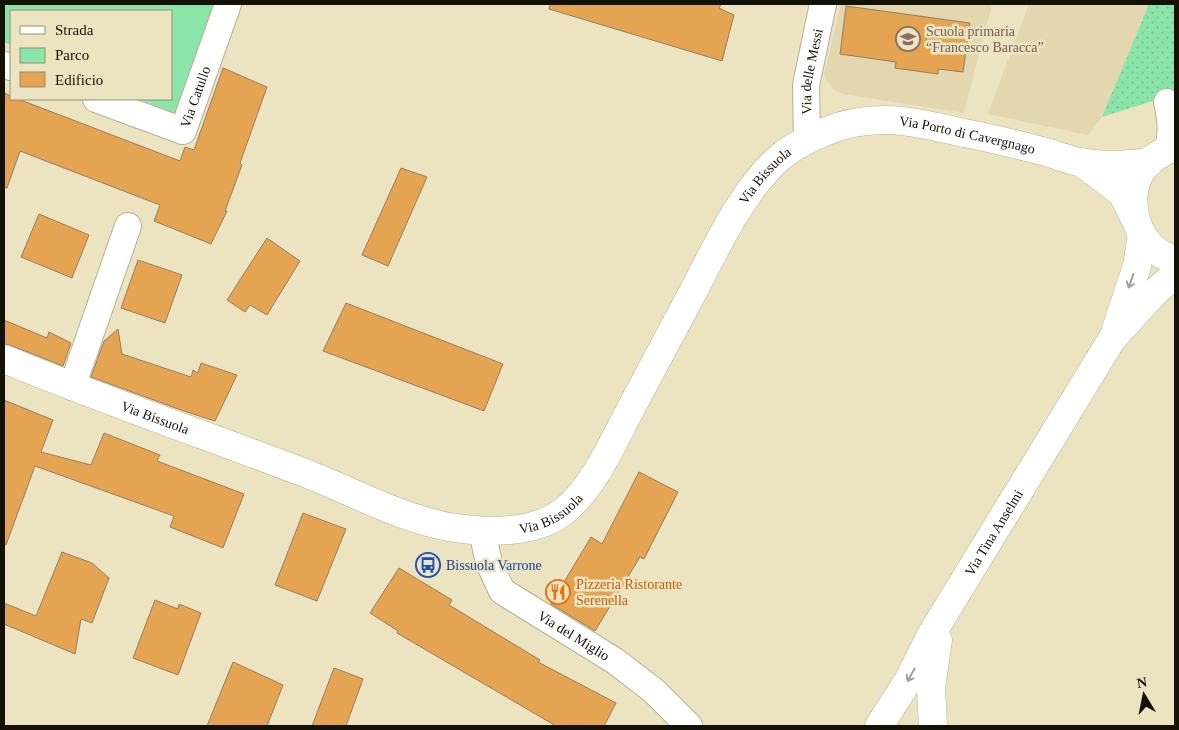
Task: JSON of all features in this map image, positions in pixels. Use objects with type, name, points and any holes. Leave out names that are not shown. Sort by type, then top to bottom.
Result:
[{"type":"street","name":"Via Catullo","points":[[99,100],[182,131],[228,4]]},
{"type":"street","name":"Via delle Messi","points":[[807,140],[806,85],[823,4]]},
{"type":"street","points":[[1164,152],[1171,135],[1171,121],[1167,102]]},
{"type":"street","name":"Via Porto di Cavergnago","points":[[852,124],[877,120],[906,120],[985,137],[1081,162],[1134,164],[1164,152]]},
{"type":"street","name":"Via Bissuola","points":[[4,359],[72,387],[308,474],[421,520],[482,531],[525,528],[539,524],[562,513],[574,502],[608,451],[716,247],[743,203],[766,172],[784,154],[807,140],[837,127],[852,124]]},
{"type":"street","name":"Via Tina Anselmi","points":[[1112,339],[1137,266],[1138,225],[1133,199],[1137,181],[1146,165],[1164,152]]},
{"type":"street","name":"Via Porto di Cavergnago","points":[[1081,162],[1122,193],[1138,225],[1160,254],[1175,260]]},
{"type":"street","points":[[72,387],[128,226]]},
{"type":"street","name":"Via Tina Anselmi","points":[[879,726],[908,681],[943,616],[1112,339],[1152,295],[1175,274]]},
{"type":"street","name":"Via del Miglio","points":[[482,531],[488,563],[502,591],[615,662],[654,691],[689,726]]},
{"type":"street","points":[[933,726],[931,688],[943,616]]},
{"type":"shaded area","name":"Scuola primaria “Francesco Baracca”","points":[[841,4],[992,4],[964,113],[843,94],[834,90],[824,74]]},
{"type":"shaded area","points":[[1029,4],[1149,4],[1102,117],[1088,135],[988,114]]},
{"type":"green space","points":[[4,4],[216,4],[175,114],[141,100],[172,100],[172,10],[10,10],[10,45],[4,42]]},
{"type":"green space","points":[[1149,4],[1175,4],[1175,94],[1102,117]]},
{"type":"building","points":[[550,4],[721,4],[719,8],[734,15],[722,61],[549,9]]},
{"type":"building","points":[[846,6],[970,23],[963,72],[938,69],[938,74],[895,68],[896,62],[840,54]]},
{"type":"building","points":[[223,68],[267,87],[240,163],[242,165],[225,211],[227,211],[211,244],[154,221],[160,205],[20,151],[7,188],[4,187],[4,93],[10,96],[10,100],[21,100],[180,161],[185,147],[194,150]]},
{"type":"building","points":[[401,168],[427,177],[388,266],[362,255]]},
{"type":"building","points":[[39,214],[89,235],[72,278],[21,257]]},
{"type":"building","points":[[267,238],[300,261],[267,315],[250,305],[245,312],[227,300]]},
{"type":"building","points":[[138,260],[182,275],[165,323],[121,308]]},
{"type":"building","points":[[346,303],[503,364],[484,411],[323,351]]},
{"type":"building","points":[[4,320],[47,338],[49,332],[71,343],[63,366],[4,344]]},
{"type":"building","points":[[118,329],[122,354],[191,377],[193,370],[198,373],[201,363],[237,375],[215,421],[91,377],[104,341]]},
{"type":"building","points":[[4,400],[53,420],[41,452],[91,465],[104,433],[160,455],[157,461],[244,494],[223,548],[170,527],[174,516],[35,466],[6,545],[4,544]]},
{"type":"building","points":[[639,472],[678,492],[644,559],[640,557],[595,631],[551,604],[591,537],[602,544]]},
{"type":"building","points":[[303,513],[346,529],[317,601],[275,585]]},
{"type":"building","points":[[62,552],[92,563],[109,578],[92,623],[81,619],[75,654],[4,624],[4,603],[36,616]]},
{"type":"building","points":[[399,568],[452,600],[449,605],[540,660],[538,662],[616,703],[604,726],[556,726],[397,633],[398,631],[370,613]]},
{"type":"building","points":[[155,600],[178,609],[179,604],[201,613],[178,675],[133,658]]},
{"type":"building","points":[[233,662],[283,685],[267,726],[207,726]]},
{"type":"building","points":[[334,668],[363,679],[346,726],[312,726]]},
{"type":"place","name":"Scuola primaria “Francesco Baracca”","points":[[908,39]]},
{"type":"place","name":"Bissuola Varrone","points":[[428,565]]},
{"type":"place","name":"Pizzeria Ristorante Serenella","points":[[558,592]]}]
